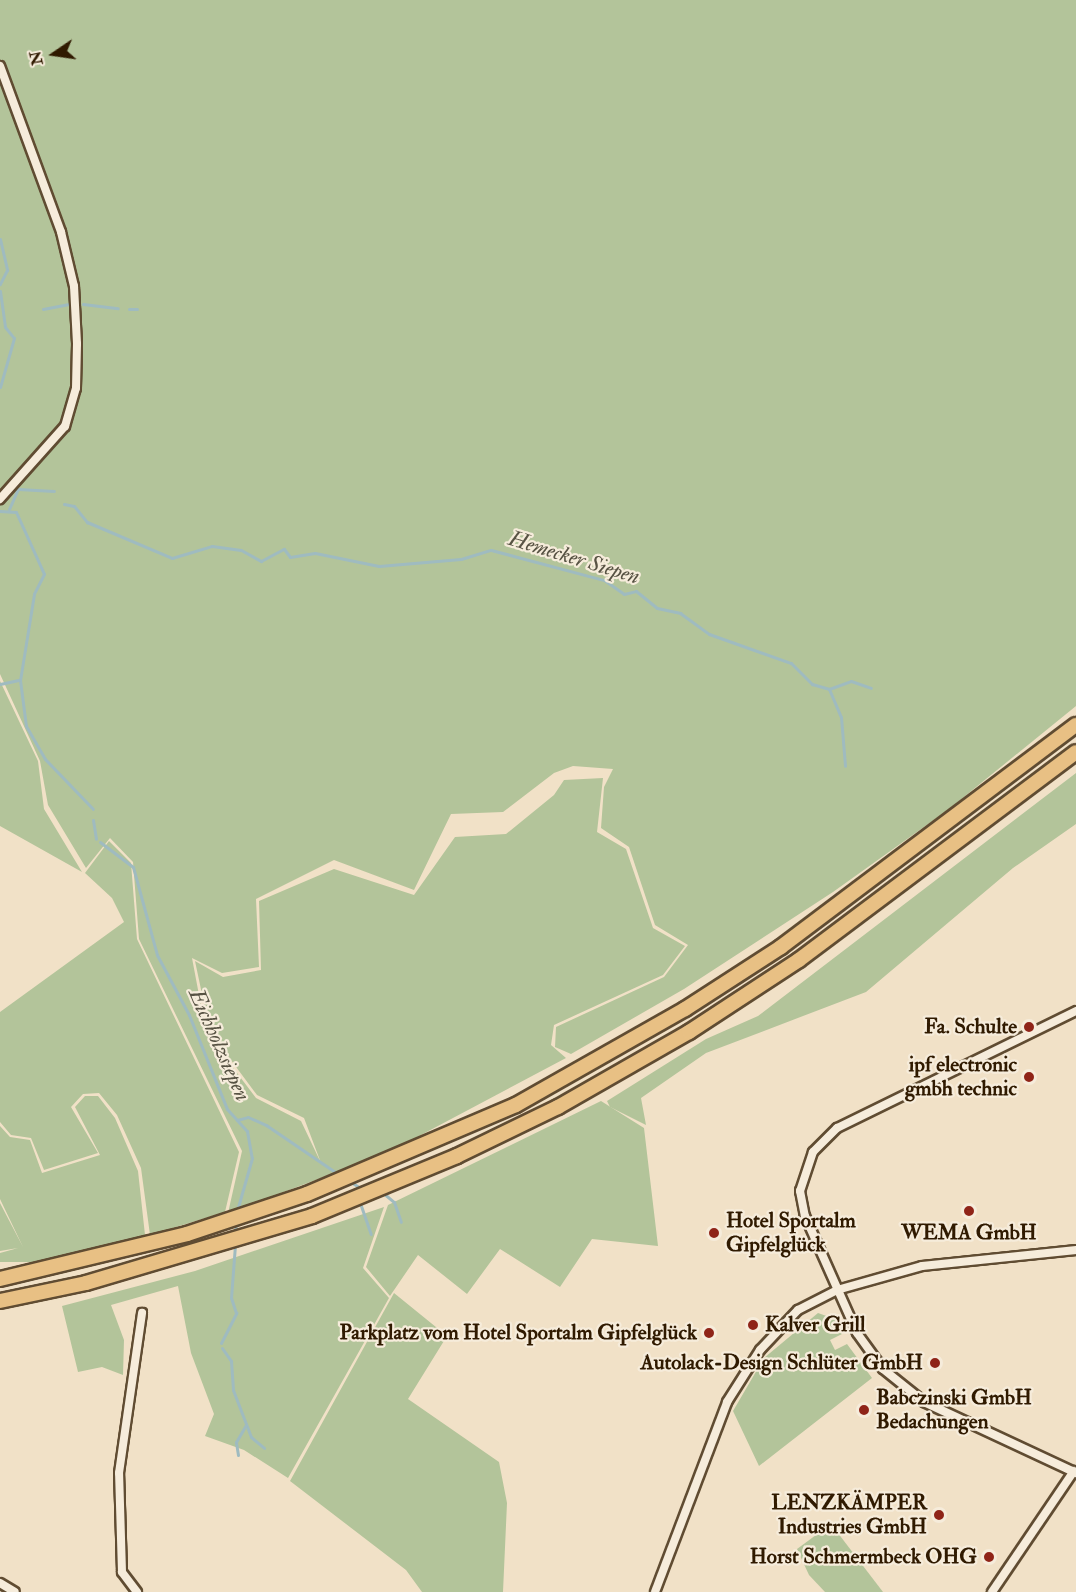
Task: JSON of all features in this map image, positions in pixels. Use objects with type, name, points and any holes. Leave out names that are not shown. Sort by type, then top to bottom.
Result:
[{"type":"highway","points":[[0,1279],[177,1237],[307,1194],[433,1144],[603,1058],[855,895],[1076,725]]},
{"type":"highway","points":[[0,1301],[86,1283],[312,1216],[457,1156],[613,1076],[799,960],[1076,752]]},
{"type":"street","points":[[0,66],[61,232],[74,286],[77,344],[76,388],[65,426],[0,499]]},
{"type":"street","points":[[992,1592],[1075,1472],[910,1392],[871,1353],[837,1290],[800,1191],[805,1168],[819,1143],[855,1119],[1076,1011]]},
{"type":"street","points":[[655,1592],[728,1402],[749,1365],[786,1320],[837,1290],[944,1261],[1076,1250]]},
{"type":"street","points":[[137,1592],[122,1572],[119,1473],[142,1313]]},
{"type":"street","points":[[0,1583],[15,1592]]},
{"type":"green space","points":[[0,0],[1076,0],[1076,706],[949,809],[833,892],[684,989],[571,1054],[555,1047],[556,1027],[664,977],[688,945],[655,925],[629,847],[601,828],[604,787],[613,769],[573,766],[554,773],[503,812],[451,814],[414,890],[334,860],[256,899],[259,967],[222,973],[192,958],[206,1032],[256,1098],[301,1121],[321,1163],[304,1118],[257,1095],[210,1032],[195,961],[223,977],[261,970],[259,901],[334,869],[414,895],[455,837],[506,834],[554,795],[564,780],[603,778],[597,832],[626,849],[653,928],[685,946],[663,975],[554,1025],[551,1045],[566,1058],[387,1153],[228,1213],[242,1151],[139,939],[133,862],[110,838],[86,868],[48,805],[40,761],[0,674]]},
{"type":"green space","points":[[0,681],[38,761],[44,809],[82,872],[0,826]]},
{"type":"green space","points":[[1076,773],[1076,824],[1013,868],[866,992],[706,1053],[641,1098],[646,1125],[610,1107],[607,1101],[706,1039],[758,1016]]},
{"type":"green space","points":[[109,841],[131,863],[137,939],[239,1152],[225,1212],[150,1235],[141,1168],[117,1115],[99,1093],[83,1094],[71,1107],[98,1153],[44,1170],[31,1138],[11,1135],[0,1122],[0,1012],[124,922],[112,898],[85,873]]},
{"type":"green space","points":[[85,1096],[98,1096],[115,1118],[138,1171],[145,1235],[36,1262],[0,1262],[0,1253],[18,1248],[0,1251],[0,1203],[23,1247],[0,1199],[0,1126],[10,1137],[30,1140],[42,1173],[100,1155],[75,1107]]},
{"type":"green space","points":[[601,1101],[644,1128],[658,1246],[592,1239],[560,1287],[500,1249],[467,1294],[418,1255],[390,1296],[366,1267],[388,1205]]},
{"type":"green space","points":[[384,1207],[363,1268],[389,1298],[288,1478],[244,1450],[205,1436],[214,1414],[191,1353],[178,1286],[111,1305],[124,1340],[123,1375],[102,1367],[78,1372],[62,1306],[195,1271]]},
{"type":"green space","points":[[394,1293],[447,1336],[408,1399],[499,1462],[507,1503],[503,1592],[422,1592],[406,1570],[290,1481]]},
{"type":"green space","points":[[818,1313],[835,1319],[842,1334],[830,1340],[835,1350],[847,1344],[872,1378],[759,1466],[733,1411],[764,1358]]},
{"type":"green space","points":[[831,1524],[883,1592],[825,1592],[809,1575],[797,1549]]},
{"type":"waterway","name":"Eichholzsiepen","points":[[0,239],[7,270],[0,284]]},
{"type":"waterway","name":"Eichholzsiepen","points":[[0,291],[5,327],[14,338],[0,387]]},
{"type":"waterway","points":[[43,309],[68,304]]},
{"type":"waterway","points":[[83,304],[118,308]]},
{"type":"waterway","points":[[129,309],[137,309]]},
{"type":"waterway","name":"Hemecker Siepen","points":[[9,509],[18,489],[54,491]]},
{"type":"waterway","name":"Hemecker Siepen","points":[[64,504],[74,506],[87,522],[172,558],[212,546],[241,550],[261,561],[284,549],[290,557],[315,553],[379,566],[461,559],[491,550],[604,580],[624,594],[636,591],[657,608],[680,613],[709,634],[791,663],[812,684],[829,689],[841,717],[845,766]]},
{"type":"waterway","name":"Eichholzsiepen","points":[[0,511],[16,512],[44,574],[34,594],[20,680],[26,726],[45,759],[93,809]]},
{"type":"waterway","points":[[0,684],[19,680]]},
{"type":"waterway","points":[[829,689],[851,681],[871,688]]},
{"type":"waterway","name":"Eichholzsiepen","points":[[93,820],[96,839]]},
{"type":"waterway","name":"Eichholzsiepen","points":[[100,842],[133,867],[157,955],[189,1015],[227,1109],[247,1131],[252,1158],[236,1214]]},
{"type":"waterway","points":[[237,1120],[248,1117],[266,1125],[341,1176]]},
{"type":"waterway","points":[[349,1181],[364,1190]]},
{"type":"waterway","points":[[382,1192],[394,1202],[401,1222]]},
{"type":"waterway","points":[[359,1200],[371,1234]]},
{"type":"waterway","name":"Eichholzsiepen","points":[[235,1235],[236,1221]]},
{"type":"waterway","name":"Eichholzsiepen","points":[[221,1343],[236,1313],[231,1298],[235,1245]]},
{"type":"waterway","name":"Eichholzsiepen","points":[[222,1348],[231,1361],[233,1390],[251,1437],[264,1448]]},
{"type":"waterway","points":[[238,1455],[236,1442],[246,1425]]},
{"type":"place","name":"Fa. Schulte","points":[[1029,1027]]},
{"type":"place","name":"ipf electronic gmbh technic","points":[[1029,1077]]},
{"type":"place","name":"WEMA GmbH","points":[[969,1211]]},
{"type":"place","name":"Hotel Sportalm Gipfelglück","points":[[714,1233]]},
{"type":"place","name":"Kalver Grill","points":[[753,1325]]},
{"type":"place","name":"Parkplatz vom Hotel Sportalm Gipfelglück","points":[[709,1333]]},
{"type":"place","name":"Autolack-Design Schlüter GmbH","points":[[935,1363]]},
{"type":"place","name":"Babczinski GmbH Bedachungen","points":[[864,1410]]},
{"type":"place","name":"LENZKÄMPER Industries GmbH","points":[[939,1515]]},
{"type":"place","name":"Horst Schmermbeck OHG","points":[[989,1557]]}]
